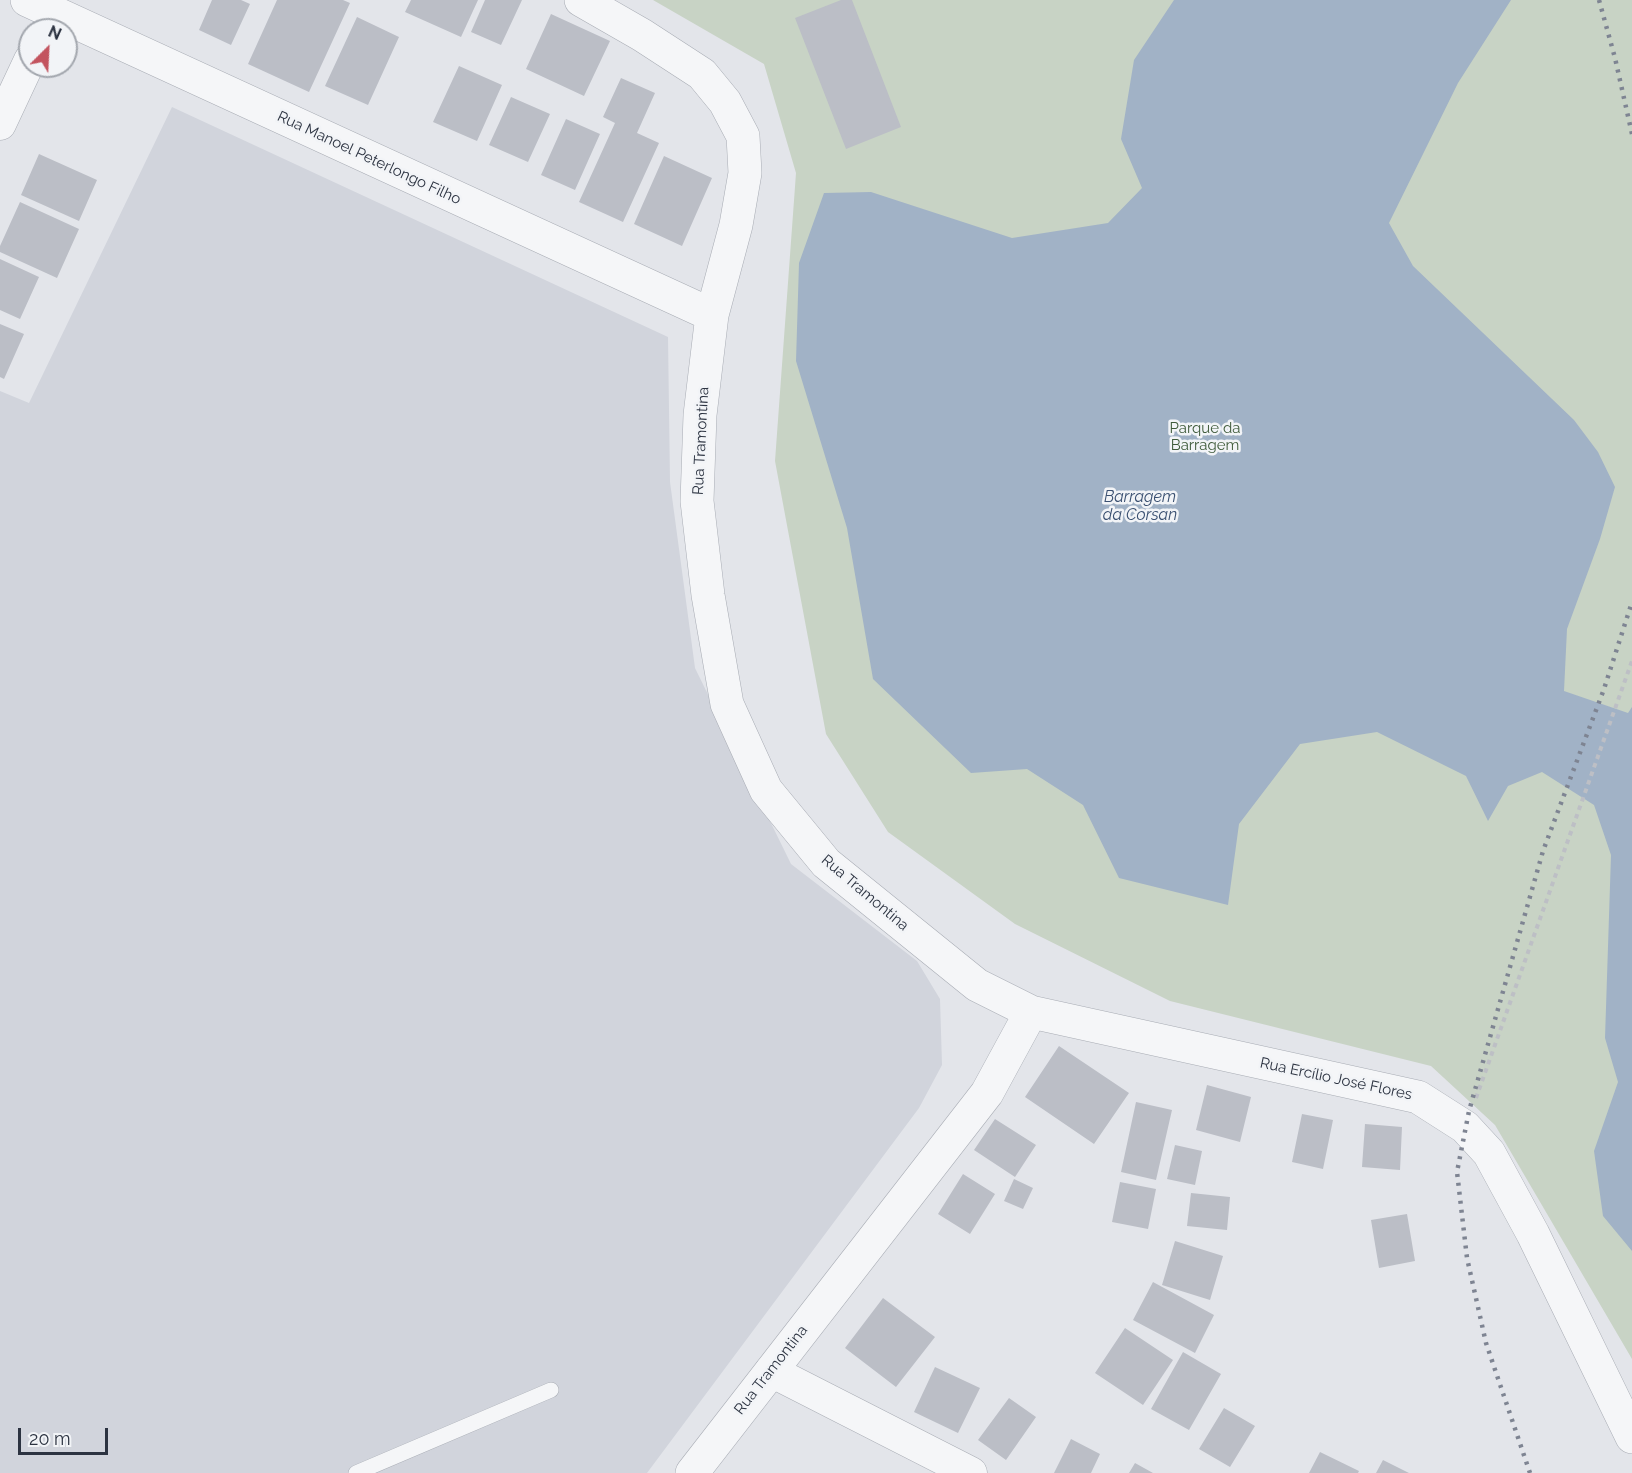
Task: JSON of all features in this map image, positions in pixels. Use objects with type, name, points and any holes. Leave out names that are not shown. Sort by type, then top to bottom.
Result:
[{"type":"street","name":"Rua Tramontina","points":[[581,0],[642,35],[702,74],[725,102],[743,136],[745,173],[736,225],[712,315],[700,415],[697,501],[708,595],[727,704],[731,715],[766,790],[826,863],[977,985],[1030,1012],[987,1093],[692,1473]]},
{"type":"street","name":"Rua Manoel Peterlongo Filho","points":[[44,11],[712,315]]},
{"type":"street","points":[[0,124],[22,78]]},
{"type":"street","name":"Rua Ercílio José Flores","points":[[1030,1012],[1418,1097],[1465,1127],[1489,1153],[1533,1234],[1632,1437]]},
{"type":"street","points":[[771,1371],[971,1473]]},
{"type":"lane","points":[[356,1473],[551,1390]]},
{"type":"path","points":[[1465,1127],[1632,661]]},
{"type":"shaded area","points":[[172,107],[668,337],[670,482],[695,668],[791,864],[917,961],[940,999],[942,1065],[919,1108],[647,1473],[0,1473],[0,391],[29,403]]},
{"type":"green space","name":"Parque da Barragem","points":[[653,0],[1632,0],[1632,1359],[1495,1125],[1431,1066],[1170,1001],[1015,924],[888,832],[826,734],[775,461],[796,173],[764,64]]},
{"type":"water","name":"Barragem da Corsan","points":[[1174,0],[1511,0],[1458,83],[1389,223],[1413,266],[1574,420],[1598,452],[1615,487],[1600,539],[1567,629],[1564,691],[1628,713],[1632,707],[1632,1251],[1603,1216],[1594,1151],[1618,1082],[1605,1038],[1611,855],[1594,805],[1542,772],[1508,786],[1488,821],[1466,776],[1377,732],[1300,744],[1239,824],[1228,905],[1119,878],[1083,805],[1027,769],[971,773],[873,679],[847,528],[796,361],[799,263],[824,193],[871,192],[1012,238],[1108,223],[1142,188],[1121,139],[1134,60]]},
{"type":"building","points":[[212,0],[241,0],[250,4],[231,45],[199,30]]},
{"type":"building","points":[[277,0],[343,0],[350,3],[309,92],[248,64]]},
{"type":"building","points":[[411,0],[478,0],[461,37],[405,12]]},
{"type":"building","points":[[485,0],[522,0],[501,45],[471,32]]},
{"type":"building","points":[[841,0],[852,0],[901,127],[846,149],[795,18]]},
{"type":"building","points":[[551,14],[610,41],[584,96],[526,69]]},
{"type":"building","points":[[357,17],[399,37],[368,105],[325,86]]},
{"type":"building","points":[[459,66],[502,85],[477,141],[433,122]]},
{"type":"building","points":[[621,78],[655,93],[637,133],[659,143],[623,222],[579,202],[615,123],[603,117]]},
{"type":"building","points":[[511,97],[550,114],[528,162],[489,145]]},
{"type":"building","points":[[566,119],[600,134],[575,190],[541,175]]},
{"type":"building","points":[[39,154],[97,180],[79,221],[21,195]]},
{"type":"building","points":[[664,156],[712,178],[682,246],[634,224]]},
{"type":"building","points":[[20,202],[79,229],[57,278],[0,252],[0,246]]},
{"type":"building","points":[[0,259],[39,277],[20,319],[0,310]]},
{"type":"building","points":[[0,324],[24,334],[4,379],[0,377]]},
{"type":"building","points":[[1059,1046],[1129,1093],[1094,1144],[1025,1097]]},
{"type":"building","points":[[1207,1085],[1251,1097],[1240,1142],[1196,1130]]},
{"type":"building","points":[[1136,1102],[1172,1110],[1156,1180],[1121,1172]]},
{"type":"building","points":[[1302,1114],[1333,1120],[1323,1169],[1292,1162]]},
{"type":"building","points":[[995,1119],[1036,1145],[1015,1177],[974,1150]]},
{"type":"building","points":[[1365,1124],[1402,1127],[1400,1170],[1362,1167]]},
{"type":"building","points":[[1175,1145],[1202,1151],[1195,1185],[1167,1179]]},
{"type":"building","points":[[963,1174],[995,1194],[970,1234],[938,1214]]},
{"type":"building","points":[[1014,1179],[1033,1188],[1023,1209],[1004,1201]]},
{"type":"building","points":[[1120,1182],[1156,1189],[1148,1229],[1112,1222]]},
{"type":"building","points":[[1191,1193],[1230,1197],[1227,1230],[1187,1226]]},
{"type":"building","points":[[1407,1214],[1415,1261],[1379,1268],[1371,1220]]},
{"type":"building","points":[[1175,1241],[1223,1256],[1210,1300],[1162,1285]]},
{"type":"building","points":[[1153,1282],[1214,1315],[1195,1353],[1133,1320]]},
{"type":"building","points":[[883,1298],[935,1337],[896,1387],[845,1348]]},
{"type":"building","points":[[1125,1328],[1173,1360],[1143,1405],[1095,1373]]},
{"type":"building","points":[[1183,1352],[1221,1374],[1189,1430],[1151,1409]]},
{"type":"building","points":[[935,1367],[980,1388],[958,1433],[914,1412]]},
{"type":"building","points":[[1009,1398],[1036,1417],[1006,1460],[978,1440]]},
{"type":"building","points":[[1224,1408],[1255,1426],[1230,1467],[1199,1449]]},
{"type":"building","points":[[1071,1439],[1100,1454],[1091,1473],[1054,1473]]},
{"type":"building","points":[[1320,1452],[1359,1471],[1358,1473],[1309,1473]]},
{"type":"building","points":[[1383,1460],[1409,1473],[1376,1473]]},
{"type":"building","points":[[1135,1463],[1153,1473],[1129,1473]]},
{"type":"railway","points":[[1599,0],[1632,134]]},
{"type":"railway","points":[[1530,1473],[1486,1343],[1467,1258],[1457,1172],[1469,1111],[1543,851],[1604,689],[1632,602]]}]
